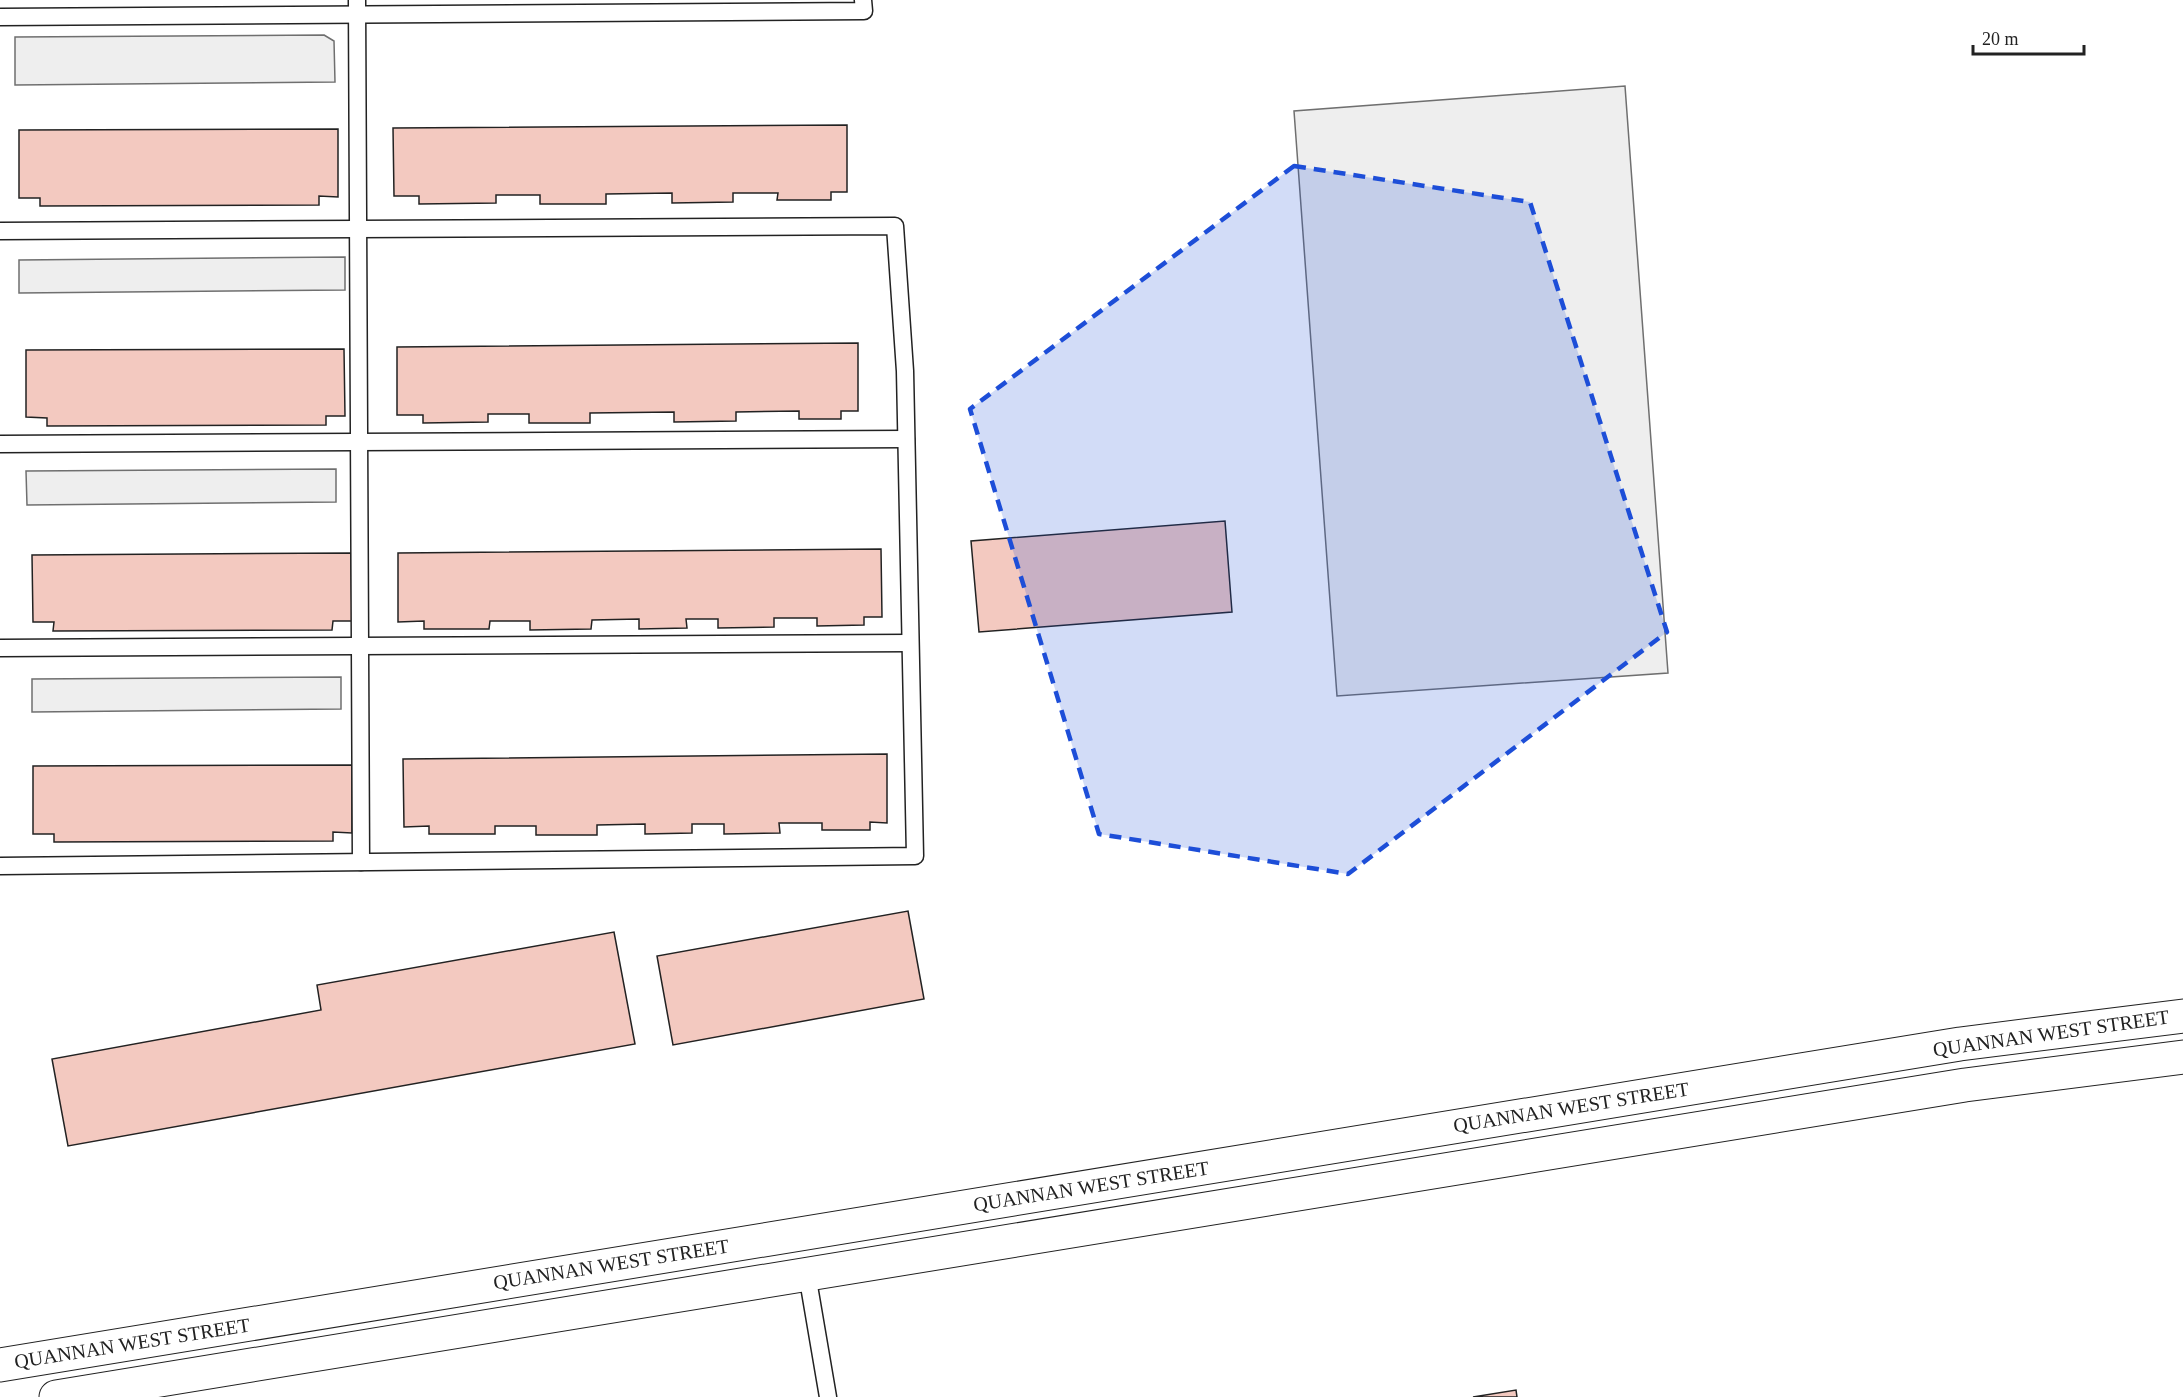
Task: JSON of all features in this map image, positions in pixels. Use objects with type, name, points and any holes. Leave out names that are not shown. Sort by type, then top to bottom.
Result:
[{"type":"main road","name":"QUANNAN WEST STREET","points":[[0,1365],[1960,1044],[2183,1016]]},
{"type":"main road","name":"QUANNAN WEST STREET","points":[[56,1397],[1953,1087],[2183,1057]]},
{"type":"lane","points":[[0,17],[357,7],[864,12],[863,0]]},
{"type":"lane","points":[[357,7],[361,862]]},
{"type":"lane","points":[[0,231],[895,226],[905,371],[915,856],[0,866]]},
{"type":"lane","points":[[0,444],[906,439]]},
{"type":"lane","points":[[0,648],[910,643]]},
{"type":"lane","points":[[807,1274],[828,1397]]},
{"type":"highlighted area","points":[[1294,166],[1530,202],[1667,632],[1348,874],[1099,834],[970,409]]},
{"type":"shaded area","points":[[324,35],[334,41],[335,82],[15,85],[15,37]]},
{"type":"shaded area","points":[[1625,86],[1668,673],[1337,696],[1294,111]]},
{"type":"shaded area","points":[[345,257],[345,290],[19,293],[19,260]]},
{"type":"shaded area","points":[[336,469],[336,502],[27,505],[26,471]]},
{"type":"shaded area","points":[[341,677],[341,709],[32,712],[32,679]]},
{"type":"building","points":[[847,125],[847,192],[831,192],[831,200],[777,200],[778,193],[733,193],[733,202],[672,203],[672,193],[606,194],[606,204],[540,204],[540,195],[496,195],[496,203],[419,204],[419,196],[394,196],[393,128]]},
{"type":"building","points":[[338,129],[338,197],[319,196],[319,205],[40,206],[40,198],[19,198],[19,130]]},
{"type":"building","points":[[858,343],[858,411],[841,411],[841,419],[799,419],[799,411],[736,412],[736,421],[674,422],[674,412],[590,413],[590,423],[529,423],[529,414],[488,414],[488,422],[423,423],[423,415],[397,415],[397,347]]},
{"type":"building","points":[[344,349],[345,416],[326,416],[326,425],[47,426],[47,418],[26,417],[26,350]]},
{"type":"building","points":[[1225,521],[1232,612],[979,632],[971,541]]},
{"type":"building","points":[[881,549],[882,617],[864,617],[864,625],[817,626],[817,618],[774,618],[774,627],[718,628],[718,619],[686,619],[687,628],[639,629],[639,619],[592,620],[591,629],[530,630],[530,621],[490,621],[489,629],[424,629],[424,621],[398,622],[398,553]]},
{"type":"building","points":[[351,553],[352,621],[333,621],[332,630],[53,631],[54,622],[33,622],[32,555]]},
{"type":"building","points":[[887,754],[887,823],[870,822],[870,830],[822,830],[822,823],[779,823],[780,833],[724,834],[724,824],[692,824],[692,833],[645,834],[645,824],[597,825],[597,835],[536,835],[536,826],[495,826],[495,834],[429,834],[429,826],[404,827],[403,759]]},
{"type":"building","points":[[352,765],[352,833],[333,832],[333,841],[54,842],[54,834],[33,834],[33,766]]},
{"type":"building","points":[[908,911],[924,999],[673,1045],[657,956]]},
{"type":"building","points":[[614,932],[635,1044],[68,1146],[52,1059],[321,1010],[317,985]]},
{"type":"building","points":[[1516,1390],[1517,1397],[1473,1397]]}]
